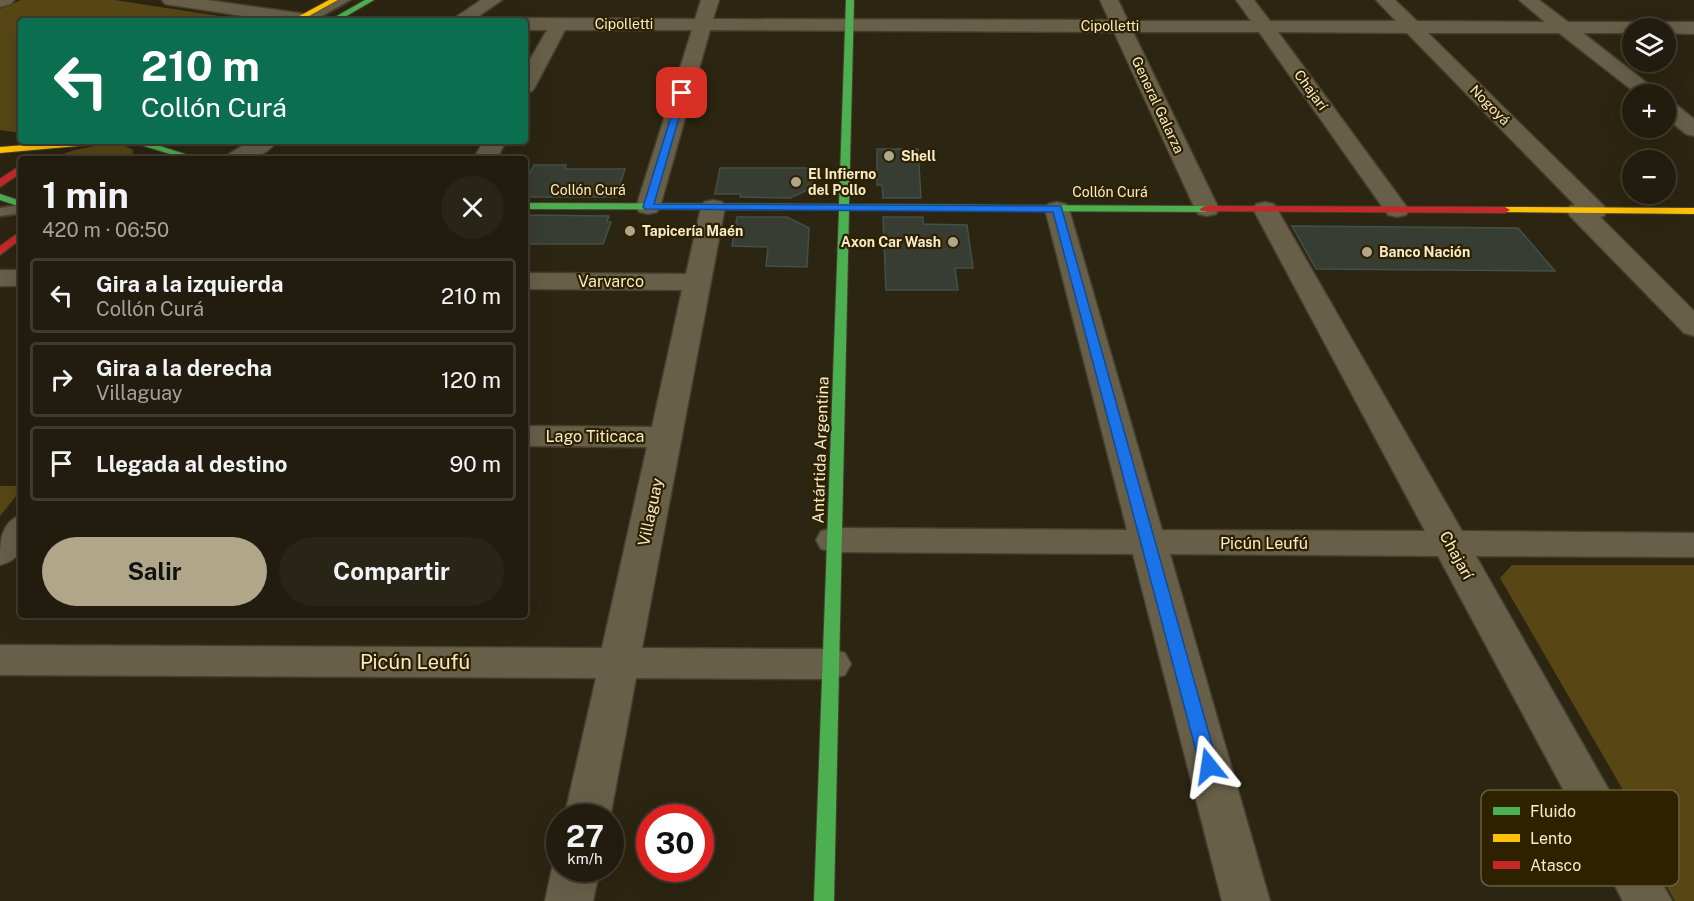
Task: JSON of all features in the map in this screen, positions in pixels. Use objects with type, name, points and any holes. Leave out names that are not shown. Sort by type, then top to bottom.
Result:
[{"type":"main road","points":[[307,18],[334,0]]},
{"type":"main road","points":[[337,18],[370,0]]},
{"type":"main road","name":"Antártida Argentina","points":[[824,901],[850,0]]},
{"type":"main road","points":[[0,150],[62,144]]},
{"type":"main road","points":[[40,156],[62,144]]},
{"type":"main road","points":[[151,149],[182,156]]},
{"type":"main road","points":[[0,182],[18,170]]},
{"type":"main road","points":[[0,171],[0,182]]},
{"type":"main road","points":[[0,197],[18,203]]},
{"type":"main road","name":"Collón Curá","points":[[528,206],[1694,211]]},
{"type":"main road","points":[[0,219],[18,212]]},
{"type":"main road","points":[[0,252],[18,237]]},
{"type":"street","points":[[0,2],[5,0]]},
{"type":"street","points":[[171,0],[218,3],[294,18]]},
{"type":"street","points":[[464,18],[493,0]]},
{"type":"street","points":[[648,207],[710,0]]},
{"type":"street","name":"General Galarza","points":[[1109,0],[1207,209]]},
{"type":"street","name":"Chajarí","points":[[1245,0],[1397,210]]},
{"type":"street","name":"Nogoyá","points":[[1385,0],[1587,211],[1694,327]]},
{"type":"street","points":[[1528,0],[1636,84]]},
{"type":"street","name":"Cipolletti","points":[[528,24],[1694,28]]},
{"type":"street","points":[[528,81],[559,24]]},
{"type":"street","points":[[1676,115],[1694,129]]},
{"type":"street","points":[[242,156],[261,144]]},
{"type":"street","name":"Villaguay","points":[[590,804],[713,207]]},
{"type":"street","points":[[1057,208],[1246,901]]},
{"type":"street","name":"Chajarí","points":[[1265,209],[1586,790]]},
{"type":"street","points":[[0,278],[18,278]]},
{"type":"street","name":"Varvarco","points":[[528,281],[698,282]]},
{"type":"street","name":"Lago Titicaca","points":[[528,436],[666,437]]},
{"type":"street","points":[[0,553],[18,531]]},
{"type":"street","name":"Picún Leufú","points":[[834,540],[1694,545]]},
{"type":"street","name":"Picún Leufú","points":[[0,660],[831,664]]},
{"type":"street","points":[[569,901],[573,882]]},
{"type":"street","name":"Chajarí","points":[[1640,886],[1648,901]]},
{"type":"lane","points":[[308,18],[346,0]]},
{"type":"lane","points":[[326,18],[359,0]]},
{"type":"lane","points":[[0,212],[18,211]]},
{"type":"shaded area","points":[[21,0],[114,0],[232,18],[18,18],[18,133],[0,130],[0,9]]},
{"type":"shaded area","points":[[99,145],[123,145],[133,150],[132,156],[56,156]]},
{"type":"shaded area","points":[[0,486],[18,486],[18,494],[0,516]]},
{"type":"shaded area","points":[[1512,565],[1694,565],[1694,901],[1675,901],[1666,886],[1679,886],[1679,790],[1623,790],[1500,578]]},
{"type":"building","points":[[877,149],[918,149],[921,198],[883,198],[882,185],[877,185]]},
{"type":"building","points":[[534,165],[566,165],[565,169],[625,169],[616,197],[528,197],[528,173]]},
{"type":"building","points":[[720,168],[814,168],[812,188],[790,198],[715,194]]},
{"type":"building","points":[[528,215],[609,216],[607,222],[611,222],[603,244],[528,244]]},
{"type":"building","points":[[737,217],[787,217],[809,228],[807,267],[766,266],[768,247],[732,246]]},
{"type":"building","points":[[883,217],[923,217],[923,224],[967,225],[973,268],[955,268],[958,290],[886,290]]},
{"type":"building","points":[[1292,226],[1518,228],[1555,271],[1316,269]]},
{"type":"traffic: fast","points":[[337,18],[370,0]]},
{"type":"traffic: fast","points":[[824,901],[850,0]]},
{"type":"traffic: fast","points":[[144,144],[152,146]]},
{"type":"traffic: fast","points":[[152,146],[186,156]]},
{"type":"traffic: fast","points":[[0,197],[18,203]]},
{"type":"traffic: fast","points":[[528,206],[1205,209]]},
{"type":"traffic: slow","points":[[300,18],[334,0]]},
{"type":"traffic: slow","points":[[57,146],[74,144]]},
{"type":"traffic: slow","points":[[0,150],[57,146]]},
{"type":"traffic: slow","points":[[1505,210],[1694,211]]},
{"type":"traffic: jam","points":[[0,184],[18,170]]},
{"type":"traffic: jam","points":[[1205,209],[1505,210]]},
{"type":"traffic: jam","points":[[0,252],[18,237]]},
{"type":"place","name":"Shell","points":[[889,156]]},
{"type":"place","name":"El Infierno del Pollo","points":[[796,182]]},
{"type":"place","name":"Tapicería Maén","points":[[630,231]]},
{"type":"place","name":"Axon Car Wash","points":[[953,242]]},
{"type":"place","name":"Banco Nación","points":[[1367,252]]},
{"type":"route","points":[[682,93],[648,207],[1057,208],[1209,766]]}]
